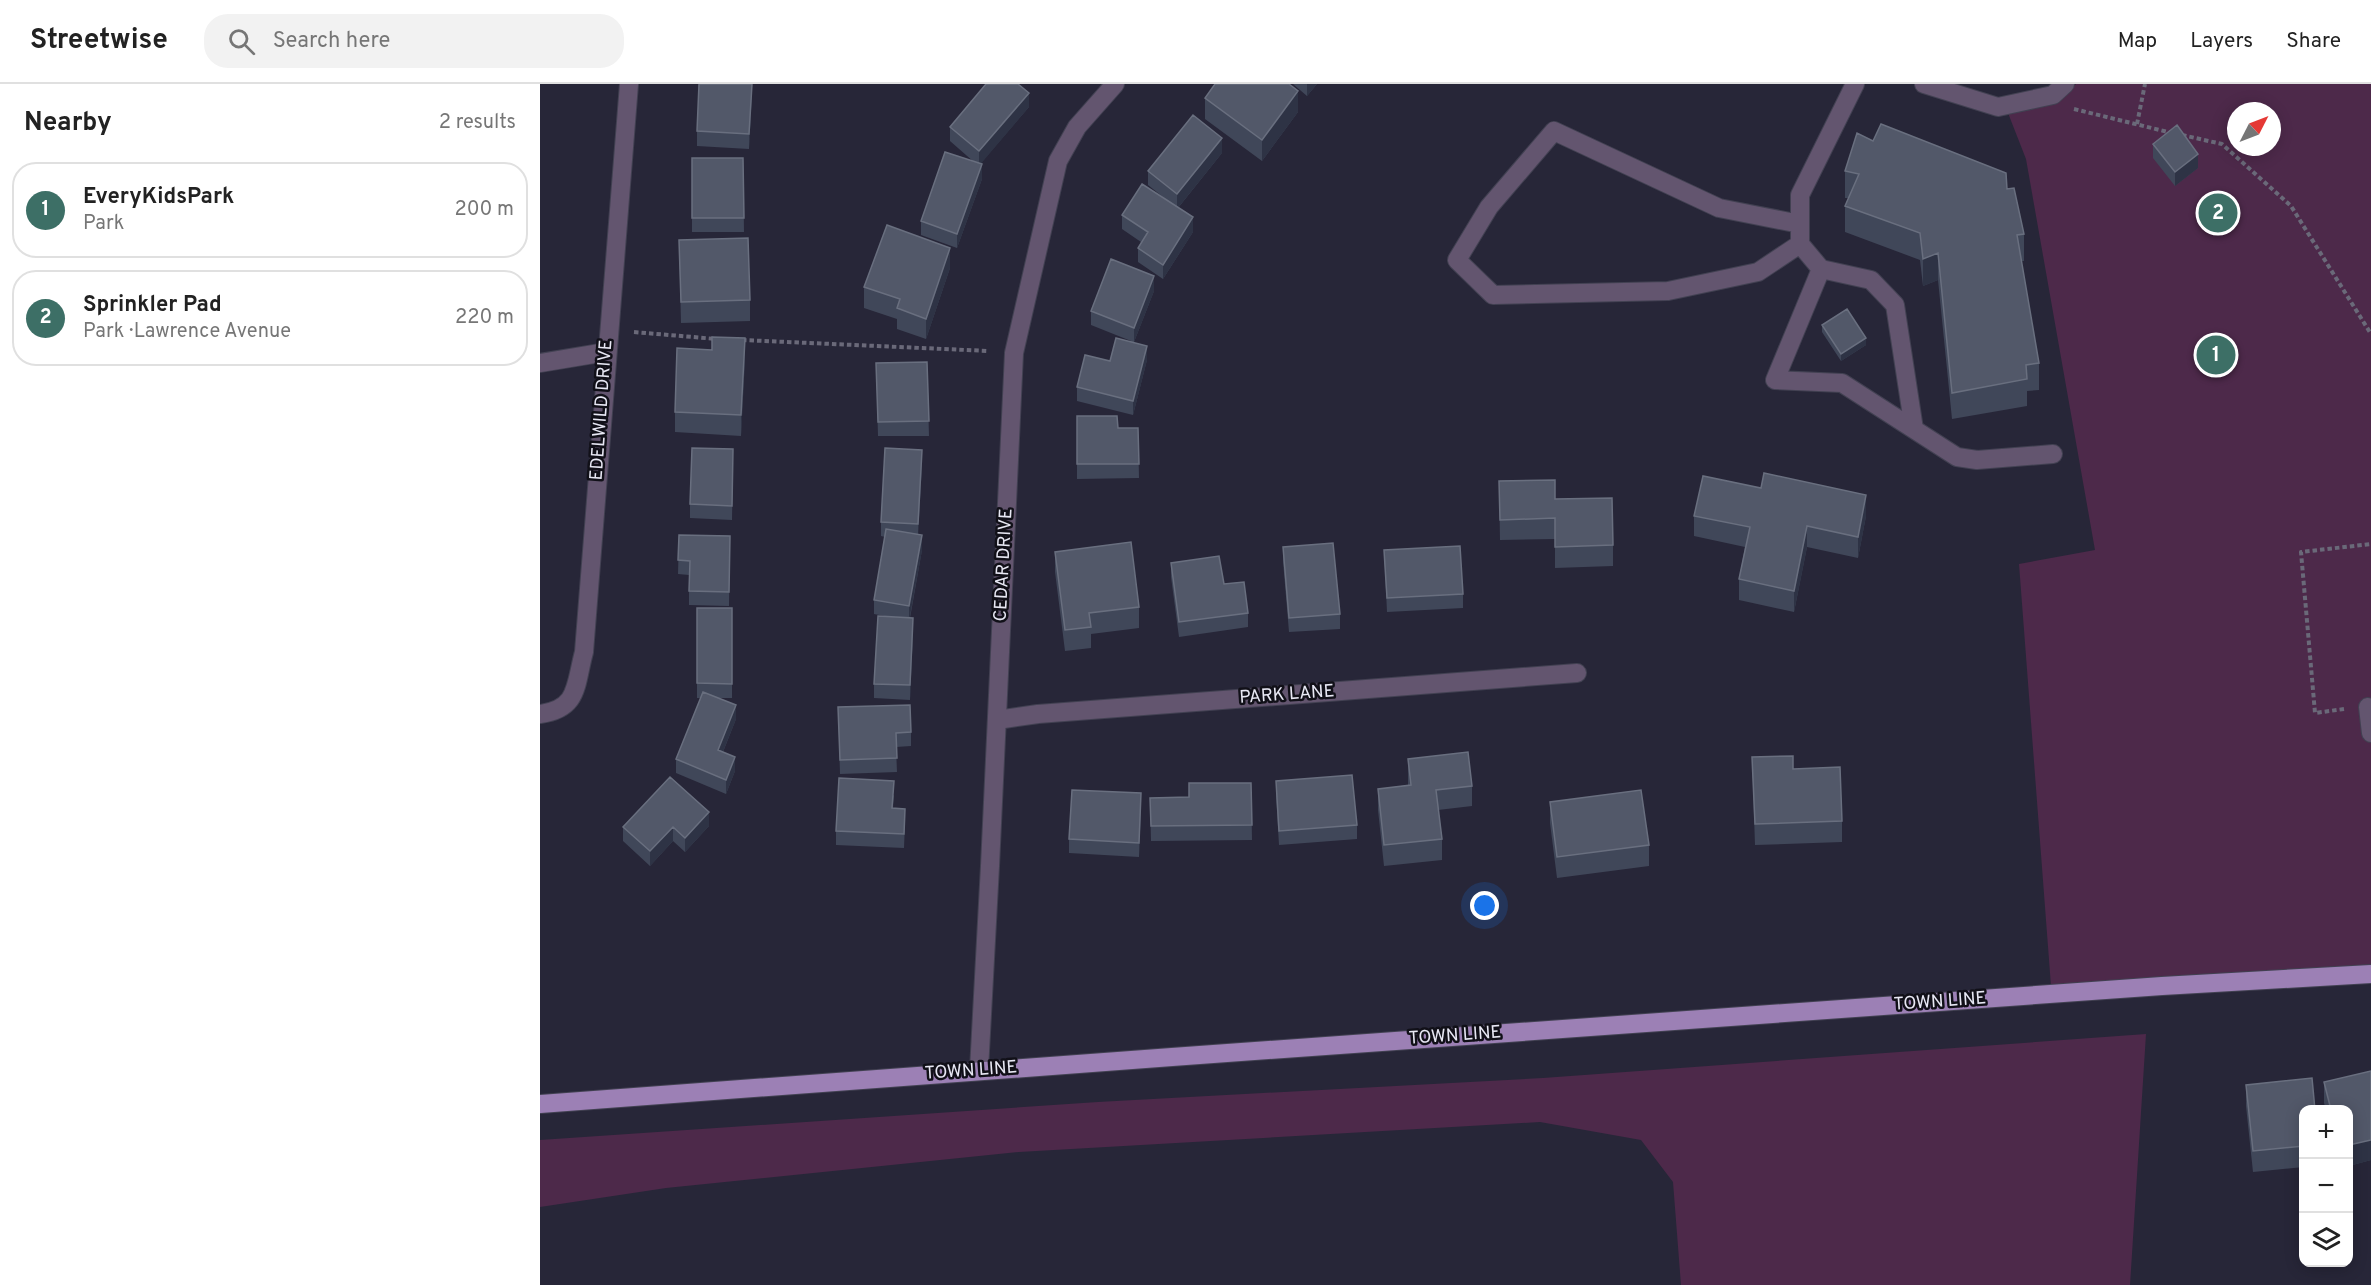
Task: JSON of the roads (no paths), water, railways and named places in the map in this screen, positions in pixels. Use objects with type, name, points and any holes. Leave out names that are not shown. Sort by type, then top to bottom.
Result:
[{"type":"main road","name":"TOWN LINE","points":[[540,1104],[979,1070],[2162,986],[2371,974]]},
{"type":"street","name":"EDELWILD DRIVE","points":[[540,714],[557,712],[571,700],[584,652],[629,84]]},
{"type":"street","name":"CEDAR DRIVE","points":[[979,1070],[1014,353],[1058,161],[1077,127],[1114,84]]},
{"type":"street","points":[[1855,84],[1800,195],[1800,244],[1821,269],[1871,280],[1895,305],[1914,429]]},
{"type":"street","points":[[1924,84],[1998,107],[2053,95],[2065,84]]},
{"type":"street","points":[[1800,224],[1719,208],[1554,131],[1489,207],[1457,260],[1493,295],[1668,291],[1758,272],[1800,244]]},
{"type":"street","points":[[1821,269],[1775,380],[1842,383],[1957,457],[1977,460],[2053,454]]},
{"type":"street","points":[[540,363],[606,352]]},
{"type":"street","name":"PARK LANE","points":[[997,720],[1038,714],[1577,673]]},
{"type":"street","points":[[2368,707],[2371,733]]},
{"type":"place","name":"Sprinkler Pad","points":[[2218,213]]},
{"type":"place","name":"EveryKidsPark","points":[[2216,355]]}]
